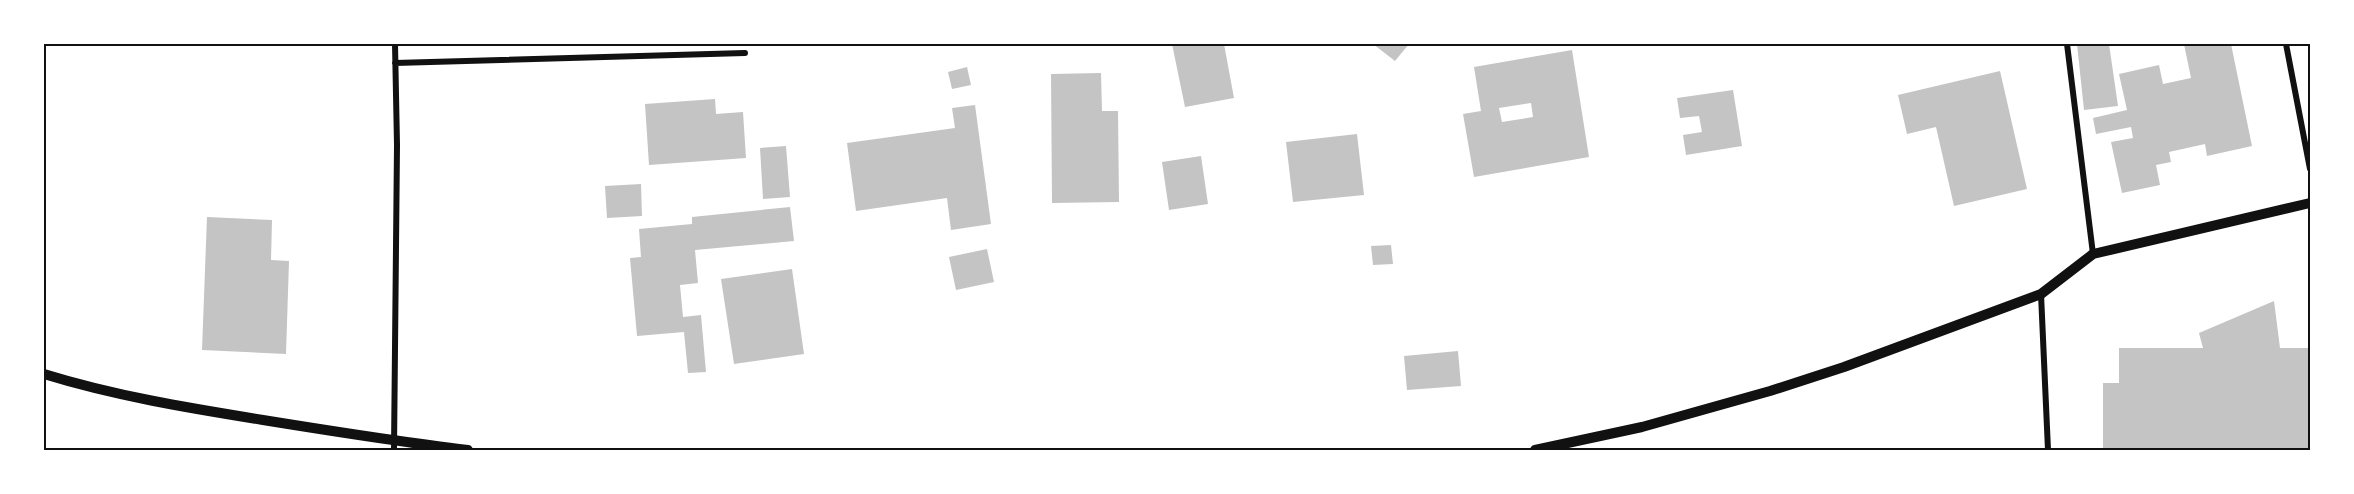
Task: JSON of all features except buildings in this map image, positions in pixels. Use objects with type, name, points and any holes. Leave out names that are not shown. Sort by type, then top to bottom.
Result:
[{"type":"street","points":[[394,446],[397,145],[395,44]]},
{"type":"street","points":[[2067,44],[2093,254]]},
{"type":"street","points":[[2286,44],[2310,169]]},
{"type":"street","points":[[395,63],[745,52]]},
{"type":"street","points":[[1535,450],[1642,427],[1770,391],[1926,338],[2041,294],[2093,254],[2310,202]]},
{"type":"street","points":[[2041,294],[2048,450]]},
{"type":"street","points":[[44,374],[91,388],[394,446],[468,450]]}]
